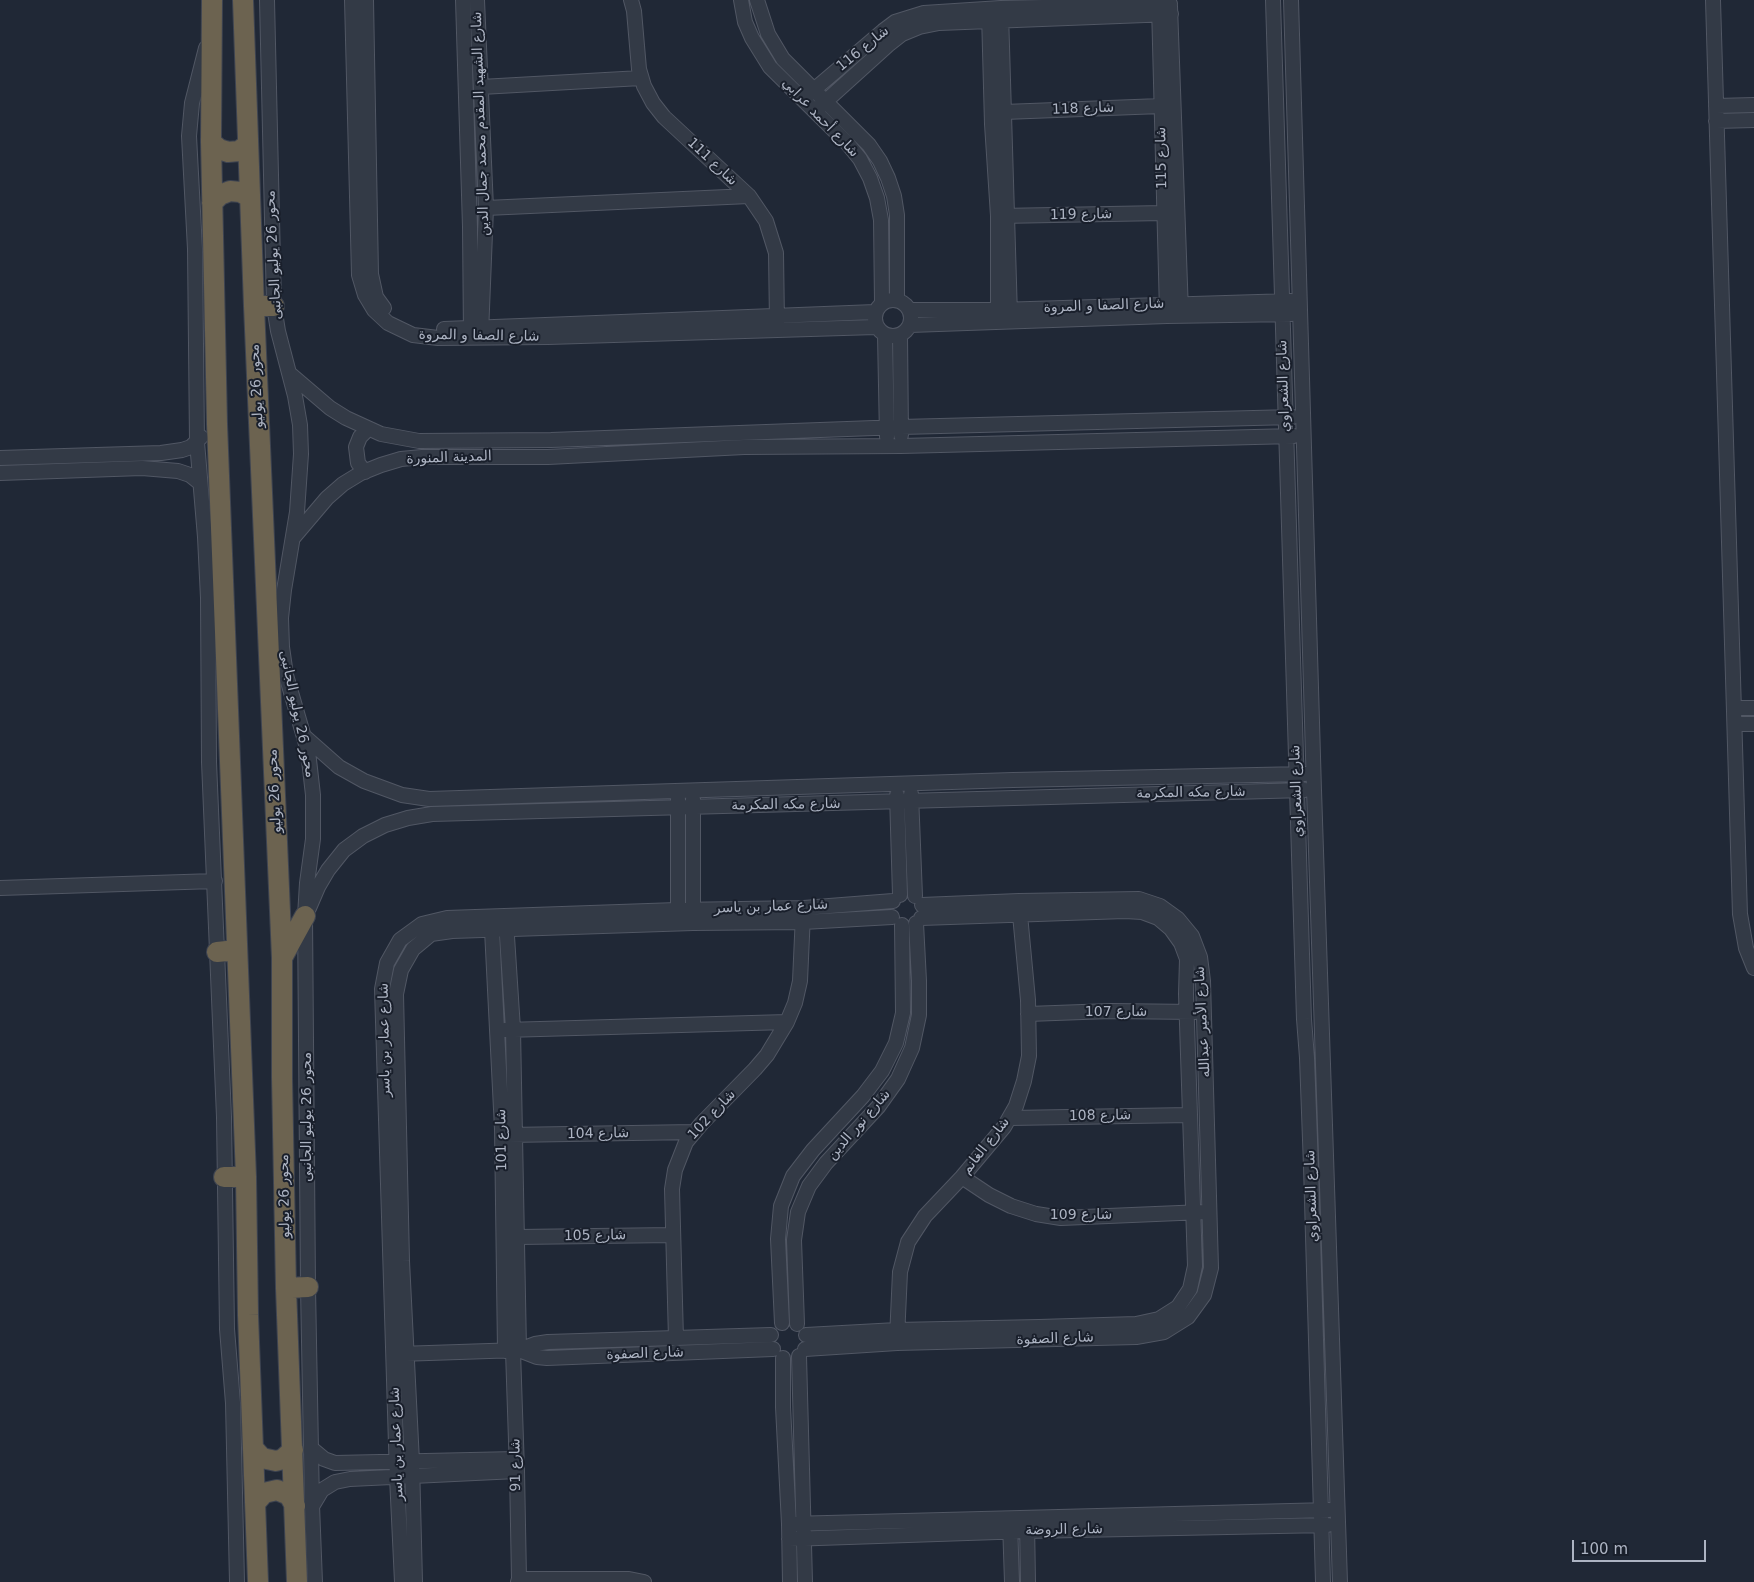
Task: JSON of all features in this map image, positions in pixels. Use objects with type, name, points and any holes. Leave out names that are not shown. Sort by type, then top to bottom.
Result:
[{"type":"highway","points":[[212,0],[211,142],[227,951],[246,1177],[248,1325],[258,1582]]},
{"type":"highway","name":"محور 26 يوليو","points":[[243,0],[247,145],[282,958],[286,1288],[302,1450],[304,1506],[297,1582]]},
{"type":"highway","points":[[211,142],[219,149],[228,152],[239,150],[247,145]]},
{"type":"highway","points":[[212,203],[220,196],[230,192],[240,192],[250,197]]},
{"type":"highway","points":[[254,306],[274,306]]},
{"type":"highway","points":[[282,958],[305,916]]},
{"type":"highway","points":[[224,1178],[246,1177]]},
{"type":"highway","points":[[286,1288],[308,1287]]},
{"type":"highway","points":[[253,1448],[262,1458],[276,1461],[302,1450]]},
{"type":"highway","points":[[256,1502],[264,1492],[277,1490],[289,1495],[304,1506]]},
{"type":"street","name":"محور 26 يوليو الجانبى","points":[[267,0],[274,306],[278,331],[296,396],[301,454],[297,512],[283,599],[282,647],[291,694],[304,737],[311,773],[314,817],[305,916],[308,1287],[302,1450]]},
{"type":"street","name":"شارع الصفا و المروة","points":[[352,0],[362,94]]},
{"type":"street","name":"شارع الصفا و المروة","points":[[366,0],[362,94],[359,275],[367,287],[374,310],[388,323],[430,338],[476,332],[878,308]]},
{"type":"street","name":"شارع الشهيد المقدم محمد جمال الدين","points":[[463,0],[470,226],[476,332]]},
{"type":"street","name":"شارع الشهيد المقدم محمد جمال الدين","points":[[476,332],[486,208],[477,0]]},
{"type":"street","name":"شارع 111","points":[[631,0],[634,11],[641,78],[648,95],[664,117],[749,196],[766,221],[774,242],[777,264],[777,329]]},
{"type":"street","name":"شارع أحمد عرابي","points":[[741,0],[746,22],[760,53],[770,67],[803,99],[820,106],[869,145],[880,161],[894,196],[897,215],[897,300]]},
{"type":"street","name":"شارع أحمد عرابي","points":[[757,0],[762,20],[775,47],[814,90],[820,106],[860,159],[870,178],[877,198],[881,220],[878,308]]},
{"type":"street","name":"شارع الشعراوي","points":[[1273,0],[1323,1582]]},
{"type":"street","name":"شارع الشعراوي","points":[[1291,0],[1313,774],[1340,1582]]},
{"type":"street","points":[[1713,0],[1740,914],[1746,948],[1754,968]]},
{"type":"street","name":"شارع 116","points":[[803,99],[895,22],[924,13],[995,15],[1165,6]]},
{"type":"street","name":"شارع 115","points":[[1165,6],[1161,106],[1164,213],[1174,310]]},
{"type":"street","name":"شارع 115","points":[[1165,6],[1174,310]]},
{"type":"street","points":[[995,15],[1004,112],[1004,316]]},
{"type":"street","points":[[995,15],[992,124],[1003,216]]},
{"type":"street","name":"شارع 116","points":[[820,106],[888,45],[910,30],[939,23],[995,15]]},
{"type":"street","points":[[211,33],[195,87],[189,128],[196,279],[197,442],[208,598],[209,762],[215,881],[227,951],[224,1178],[227,1329],[232,1403],[237,1582]]},
{"type":"street","points":[[481,87],[641,78]]},
{"type":"street","points":[[1716,106],[1754,105]]},
{"type":"street","name":"شارع 118","points":[[1004,112],[1161,106]]},
{"type":"street","points":[[1716,121],[1754,120]]},
{"type":"street","points":[[486,208],[749,196]]},
{"type":"street","name":"شارع 119","points":[[1003,216],[1164,213]]},
{"type":"street","points":[[880,331],[895,337],[900,335],[910,325],[911,317],[909,310],[902,302],[891,300],[878,308],[874,317],[880,331],[887,428],[894,446]]},
{"type":"street","name":"شارع الصفا و المروة","points":[[910,325],[1004,316],[1300,308]]},
{"type":"street","name":"شارع الصفا و المروة","points":[[909,310],[1004,316]]},
{"type":"street","name":"شارع الصفا و المروة","points":[[476,332],[777,329],[880,331]]},
{"type":"street","points":[[894,446],[901,428],[900,335]]},
{"type":"street","points":[[290,373],[330,408],[346,418],[368,429],[419,441],[744,441],[894,446],[1304,436]]},
{"type":"street","points":[[0,458],[160,453],[182,450],[191,447],[197,442],[217,417]]},
{"type":"street","points":[[744,441],[887,428],[1101,421],[1304,418]]},
{"type":"street","points":[[1101,421],[1103,441]]},
{"type":"street","points":[[365,472],[358,463],[356,452],[358,441],[368,429]]},
{"type":"street","points":[[548,440],[548,456]]},
{"type":"street","name":"المدينة المنورة","points":[[291,541],[327,498],[343,484],[381,465],[401,459],[422,457],[548,456],[744,441]]},
{"type":"street","points":[[160,453],[161,469]]},
{"type":"street","points":[[0,473],[142,468],[161,469],[190,475],[200,483]]},
{"type":"street","points":[[1734,708],[1754,708]]},
{"type":"street","points":[[1735,724],[1754,724]]},
{"type":"street","name":"شارع مكه المكرمة","points":[[304,737],[339,767],[376,787],[429,799],[1013,780],[1313,774]]},
{"type":"street","points":[[1013,780],[1015,799]]},
{"type":"street","name":"شارع نور الدين","points":[[897,898],[904,802],[911,784]]},
{"type":"street","name":"شارع نور الدين","points":[[790,1582],[796,1539],[802,1341],[794,1240],[798,1212],[809,1186],[826,1163],[878,1107],[898,1079],[912,1048],[919,1015],[919,910],[904,802],[896,785]]},
{"type":"street","points":[[693,790],[693,916]]},
{"type":"street","name":"شارع مكه المكرمة","points":[[305,916],[328,870],[344,850],[364,836],[385,825],[408,818],[432,814],[1314,790]]},
{"type":"street","points":[[678,791],[678,917]]},
{"type":"street","points":[[607,793],[607,809]]},
{"type":"street","points":[[582,794],[584,810]]},
{"type":"street","points":[[534,795],[536,811]]},
{"type":"street","points":[[471,797],[472,812]]},
{"type":"street","points":[[0,888],[215,881]]},
{"type":"street","points":[[909,894],[919,910],[908,926],[897,921],[890,909],[897,898],[909,894]]},
{"type":"street","name":"شارع عمار بن ياسر","points":[[804,915],[897,898]]},
{"type":"street","name":"شارع الأمير عبدالله","points":[[919,910],[1019,908],[1124,898],[1139,899],[1152,909],[1158,918],[1171,929],[1181,943],[1187,959],[1189,1094],[1195,1212]]},
{"type":"street","name":"شارع الأمير عبدالله","points":[[1152,909],[1160,906],[1178,919],[1192,936],[1200,957],[1203,981],[1209,1212]]},
{"type":"street","name":"شارع الغانم","points":[[897,1336],[900,1272],[908,1242],[922,1220],[997,1136],[1010,1118],[1021,1094],[1027,1069],[1028,1014],[1019,908]]},
{"type":"street","name":"شارع عمار بن ياسر","points":[[415,1582],[412,1462],[400,1354],[390,1012],[382,989],[387,963],[400,940],[422,924],[447,918],[506,923],[693,916],[804,915],[897,921]]},
{"type":"street","name":"شارع 102","points":[[676,1339],[672,1189],[675,1170],[686,1142],[768,1055],[787,1022],[795,1003],[800,981],[804,915]]},
{"type":"street","name":"شارع نور الدين","points":[[782,1323],[778,1239],[781,1206],[793,1176],[863,1096],[882,1071],[896,1043],[903,1013],[897,921]]},
{"type":"street","name":"شارع عمار بن ياسر","points":[[390,1012],[401,970],[413,949],[431,934],[452,931],[492,930],[506,923]]},
{"type":"street","name":"شارع 101","points":[[506,923],[513,1029],[509,1135],[512,1351]]},
{"type":"street","name":"شارع 101","points":[[492,930],[498,1030],[518,1237],[512,1351]]},
{"type":"street","name":"شارع 107","points":[[1028,1014],[1110,1011],[1204,1012]]},
{"type":"street","points":[[498,1030],[787,1022]]},
{"type":"street","points":[[1189,1094],[1197,1090],[1206,1092]]},
{"type":"street","name":"شارع 108","points":[[1010,1118],[1190,1117],[1207,1119]]},
{"type":"street","name":"شارع 104","points":[[509,1135],[694,1132]]},
{"type":"street","points":[[828,1134],[841,1147]]},
{"type":"street","name":"شارع 109","points":[[962,1177],[988,1195],[1004,1202],[1036,1214],[1061,1218],[1209,1212]]},
{"type":"street","name":"شارع الصفوة","points":[[802,1341],[1136,1324],[1159,1320],[1178,1307],[1190,1289],[1195,1266],[1195,1212]]},
{"type":"street","name":"شارع الصفوة","points":[[897,1336],[1136,1337],[1164,1332],[1188,1317],[1204,1295],[1211,1268],[1209,1212]]},
{"type":"street","name":"شارع 105","points":[[518,1237],[673,1235]]},
{"type":"street","points":[[790,1322],[802,1341],[791,1359],[776,1347],[776,1328],[782,1323],[790,1322]]},
{"type":"street","name":"شارع الصفوة","points":[[400,1354],[512,1351],[548,1342],[676,1339],[776,1347]]},
{"type":"street","name":"شارع نور الدين","points":[[776,1347],[796,1524]]},
{"type":"street","name":"شارع الصفوة","points":[[512,1351],[547,1358],[776,1347]]},
{"type":"street","name":"شارع 91","points":[[512,1351],[517,1465],[519,1581]]},
{"type":"street","name":"شارع عمار بن ياسر","points":[[400,1354],[397,1477],[402,1582]]},
{"type":"street","points":[[302,1450],[335,1463],[412,1462],[517,1465]]},
{"type":"street","points":[[316,1582],[304,1506],[322,1490],[335,1482],[350,1479],[412,1476],[517,1465]]},
{"type":"street","name":"شارع الروضة","points":[[796,1524],[1338,1510]]},
{"type":"street","points":[[1027,1517],[1028,1582]]},
{"type":"street","points":[[1010,1518],[1012,1582]]},
{"type":"street","name":"شارع الروضة","points":[[796,1539],[1027,1531],[1338,1524]]},
{"type":"street","name":"شارع نور الدين","points":[[796,1539],[805,1582]]},
{"type":"street","points":[[519,1581],[630,1579],[644,1582]]}]
